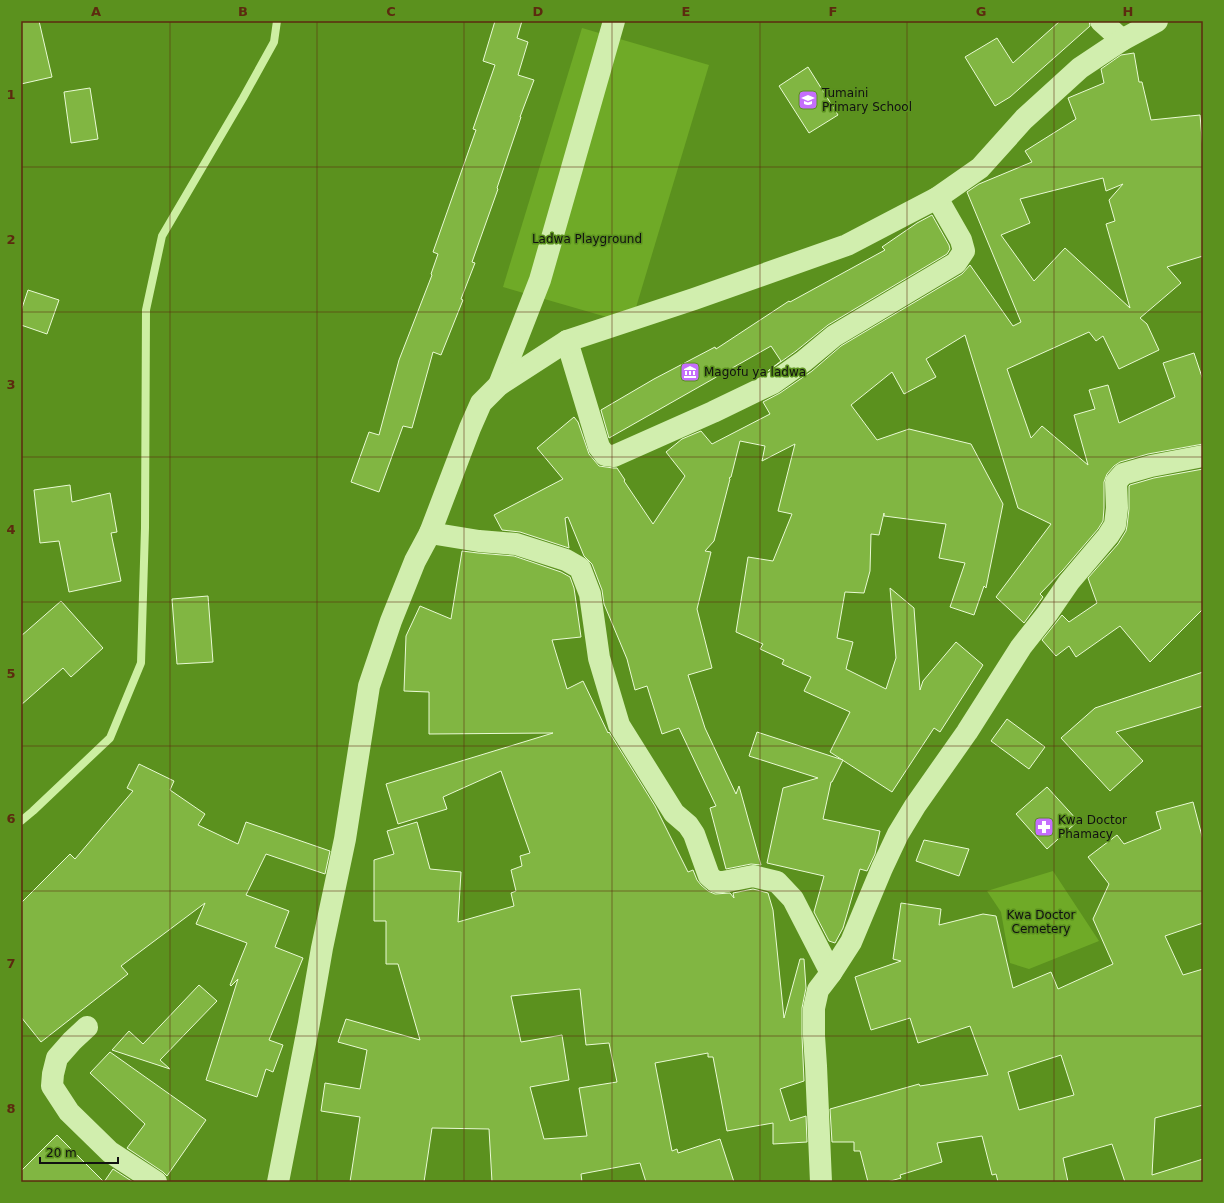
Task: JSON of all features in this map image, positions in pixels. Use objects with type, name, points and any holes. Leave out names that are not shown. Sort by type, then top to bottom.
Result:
[{"type":"street","points":[[499,385],[540,280],[614,21]]},
{"type":"street","points":[[1101,21],[1122,40]]},
{"type":"street","points":[[278,1182],[322,948],[345,839],[369,686],[390,621],[414,561],[430,533],[481,403],[499,385],[567,341],[694,299],[847,245],[937,198],[980,168],[1024,119],[1080,68],[1122,40],[1157,21]]},
{"type":"street","points":[[567,341],[599,447],[605,455],[614,456],[713,412],[773,383],[804,361],[834,336],[956,263],[964,251],[961,240],[937,198]]},
{"type":"street","points":[[821,1182],[814,1008],[818,990],[832,973],[851,942],[898,834],[915,806],[967,732],[1021,647],[1047,614],[1069,582],[1108,536],[1115,525],[1117,508],[1116,482],[1123,474],[1151,466],[1203,456]]},
{"type":"street","points":[[430,533],[479,541],[516,544],[566,560],[580,568],[590,594],[599,658],[619,725],[674,813],[688,825],[694,834],[709,876],[716,882],[753,876],[777,882],[793,898],[832,973]]},
{"type":"street","points":[[87,1027],[57,1058],[52,1086],[69,1112],[110,1152],[156,1182]]},
{"type":"green space","name":"Ladwa Playground","points":[[582,28],[709,65],[631,324],[503,287]]},
{"type":"green space","name":"Kwa Doctor Cemetery","points":[[1053,871],[1099,941],[1029,969],[1010,963],[1001,912],[987,891]]},
{"type":"building","points":[[21,21],[39,21],[52,77],[21,84]]},
{"type":"building","points":[[495,21],[522,21],[517,38],[528,42],[518,75],[534,80],[520,117],[497,188],[498,189],[472,262],[475,263],[461,299],[463,300],[441,355],[433,352],[412,428],[403,426],[379,492],[351,482],[369,432],[379,435],[399,360],[432,275],[431,274],[438,254],[433,252],[476,130],[473,129],[495,65],[483,61]]},
{"type":"building","points":[[1060,21],[1089,21],[1090,26],[1010,97],[995,106],[965,57],[997,38],[1013,63]]},
{"type":"building","points":[[1134,53],[1139,82],[1142,82],[1151,120],[1200,115],[1203,150],[1203,256],[1167,267],[1181,283],[1140,318],[1147,324],[1159,350],[1119,369],[1103,336],[1096,341],[1089,332],[1007,369],[1031,438],[1042,426],[1088,465],[1074,415],[1095,409],[1089,390],[1108,385],[1119,423],[1175,397],[1163,363],[1194,353],[1203,380],[1203,444],[1148,454],[1120,462],[1114,466],[1107,474],[1104,482],[1103,521],[1063,570],[1040,594],[1043,597],[1024,623],[996,597],[1051,524],[1018,508],[965,335],[926,359],[936,377],[904,394],[892,372],[851,405],[877,440],[909,429],[971,444],[1003,504],[986,588],[984,586],[974,615],[950,607],[965,563],[939,558],[946,524],[884,516],[884,513],[879,535],[871,534],[870,571],[864,593],[845,592],[837,638],[853,642],[846,669],[886,689],[896,658],[890,588],[914,608],[920,690],[923,681],[956,642],[983,665],[940,732],[934,728],[892,792],[830,752],[850,712],[804,691],[811,677],[782,664],[784,660],[760,649],[763,644],[736,632],[748,557],[773,561],[792,514],[778,511],[795,444],[762,461],[765,446],[740,441],[731,477],[729,478],[730,479],[714,541],[705,551],[711,552],[697,609],[712,668],[688,675],[705,728],[736,794],[739,786],[761,865],[751,864],[726,869],[710,808],[716,806],[679,728],[662,734],[647,686],[635,690],[627,659],[604,604],[602,590],[592,564],[584,556],[568,517],[565,518],[569,548],[520,532],[502,530],[494,515],[563,479],[537,448],[574,417],[578,422],[589,454],[599,466],[617,468],[653,524],[685,476],[666,452],[682,439],[701,431],[712,444],[770,414],[763,402],[780,393],[812,371],[841,346],[962,274],[970,265],[1013,326],[1021,322],[967,192],[979,184],[1032,162],[1025,151],[1076,119],[1068,98],[1104,83],[1101,69],[1121,55]],"holes":[[[1103,178],[1106,191],[1123,184],[1109,200],[1115,221],[1106,224],[1130,308],[1065,248],[1034,281],[1001,235],[1030,223],[1020,199]]]},
{"type":"building","name":"Tumaini Primary School","points":[[808,67],[838,115],[809,133],[779,86]]},
{"type":"building","points":[[90,88],[98,139],[71,143],[64,92]]},
{"type":"building","points":[[932,215],[949,245],[950,249],[947,254],[828,325],[768,371],[781,361],[771,346],[609,438],[601,410],[654,379],[715,347],[716,349],[789,301],[790,302],[885,250],[882,247],[917,223]]},
{"type":"building","points":[[28,290],[59,300],[47,334],[21,325],[21,311]]},
{"type":"building","points":[[1203,469],[1203,609],[1150,662],[1120,626],[1076,657],[1069,646],[1056,656],[1042,640],[1062,615],[1069,622],[1097,603],[1088,578],[1118,544],[1126,531],[1129,509],[1129,486],[1154,478]]},
{"type":"building","points":[[70,485],[72,502],[110,493],[117,532],[111,533],[121,581],[69,592],[59,541],[40,543],[34,490]]},
{"type":"building","points":[[462,551],[514,556],[561,572],[570,577],[574,588],[581,637],[552,640],[567,689],[583,681],[608,733],[609,732],[655,806],[688,872],[693,870],[701,885],[708,891],[715,894],[730,893],[734,898],[733,893],[753,889],[768,893],[773,910],[784,1018],[800,959],[804,959],[806,988],[802,1008],[802,1036],[804,1081],[780,1089],[790,1121],[806,1116],[807,1142],[773,1144],[773,1123],[727,1131],[713,1057],[708,1057],[708,1053],[655,1063],[672,1151],[677,1149],[678,1153],[720,1139],[734,1182],[646,1182],[640,1163],[581,1174],[582,1182],[492,1182],[489,1129],[432,1128],[424,1182],[350,1182],[360,1117],[321,1111],[325,1083],[360,1089],[367,1050],[338,1042],[346,1019],[420,1040],[398,964],[386,964],[386,921],[374,921],[374,860],[394,854],[387,831],[417,822],[430,869],[461,872],[458,922],[514,906],[511,893],[516,891],[511,870],[522,866],[520,856],[530,853],[501,771],[443,797],[447,809],[398,824],[386,784],[553,733],[429,734],[429,692],[404,691],[406,636],[420,606],[451,619]],"holes":[[[580,989],[586,1045],[609,1043],[617,1082],[579,1088],[587,1136],[544,1139],[530,1087],[569,1080],[562,1035],[521,1042],[511,996]]]},
{"type":"building","points":[[208,596],[213,662],[177,664],[172,599]]},
{"type":"building","points":[[61,601],[103,648],[71,677],[63,668],[21,705],[21,636]]},
{"type":"building","points":[[1203,672],[1203,706],[1116,732],[1143,761],[1110,791],[1061,738],[1095,708]]},
{"type":"building","points":[[1007,719],[1045,747],[1029,769],[991,741]]},
{"type":"building","points":[[757,732],[843,760],[831,782],[823,819],[880,831],[875,854],[867,871],[860,869],[843,928],[835,943],[829,941],[814,912],[824,876],[767,863],[783,788],[818,778],[749,756]]},
{"type":"building","points":[[139,764],[174,781],[170,790],[205,814],[198,825],[238,844],[246,822],[330,851],[325,874],[266,854],[246,895],[289,911],[275,947],[303,958],[269,1040],[283,1045],[273,1072],[266,1069],[257,1097],[206,1080],[238,979],[231,986],[230,985],[247,943],[196,924],[205,903],[121,966],[128,974],[41,1042],[21,1017],[21,903],[70,854],[75,859],[133,791],[127,788]]},
{"type":"building","points":[[1047,787],[1078,821],[1047,849],[1016,814]]},
{"type":"building","points":[[1193,802],[1203,840],[1203,923],[1165,936],[1183,975],[1203,969],[1203,1105],[1155,1118],[1152,1175],[1203,1159],[1203,1182],[1125,1182],[1112,1144],[1063,1158],[1068,1182],[998,1182],[996,1174],[992,1175],[982,1136],[937,1143],[942,1162],[900,1175],[901,1178],[887,1182],[868,1182],[860,1151],[854,1151],[854,1142],[832,1142],[830,1109],[919,1084],[920,1086],[988,1075],[970,1026],[918,1043],[910,1018],[871,1030],[855,977],[901,961],[893,959],[901,903],[941,909],[939,925],[983,914],[996,916],[1013,988],[1051,972],[1058,989],[1113,964],[1093,919],[1109,884],[1088,857],[1117,835],[1124,844],[1161,829],[1156,812]],"holes":[[[1061,1055],[1074,1095],[1019,1110],[1008,1072]]]},
{"type":"building","points":[[924,840],[969,849],[959,876],[916,861]]},
{"type":"building","points":[[199,985],[217,1001],[160,1060],[170,1069],[112,1050],[129,1031],[143,1044]]},
{"type":"building","points":[[110,1052],[206,1120],[167,1176],[127,1148],[145,1124],[90,1073]]},
{"type":"building","points":[[57,1135],[104,1182],[21,1182],[21,1171]]},
{"type":"building","points":[[113,1169],[133,1182],[104,1182]]},
{"type":"waterway","points":[[21,821],[110,738],[141,663],[145,528],[146,310],[162,236],[274,42],[277,21]]},
{"type":"place","name":"Tumaini Primary School","points":[[808,100]]},
{"type":"place","name":"Magofu ya ladwa","points":[[690,372]]},
{"type":"place","name":"Kwa Doctor Phamacy","points":[[1044,827]]}]
